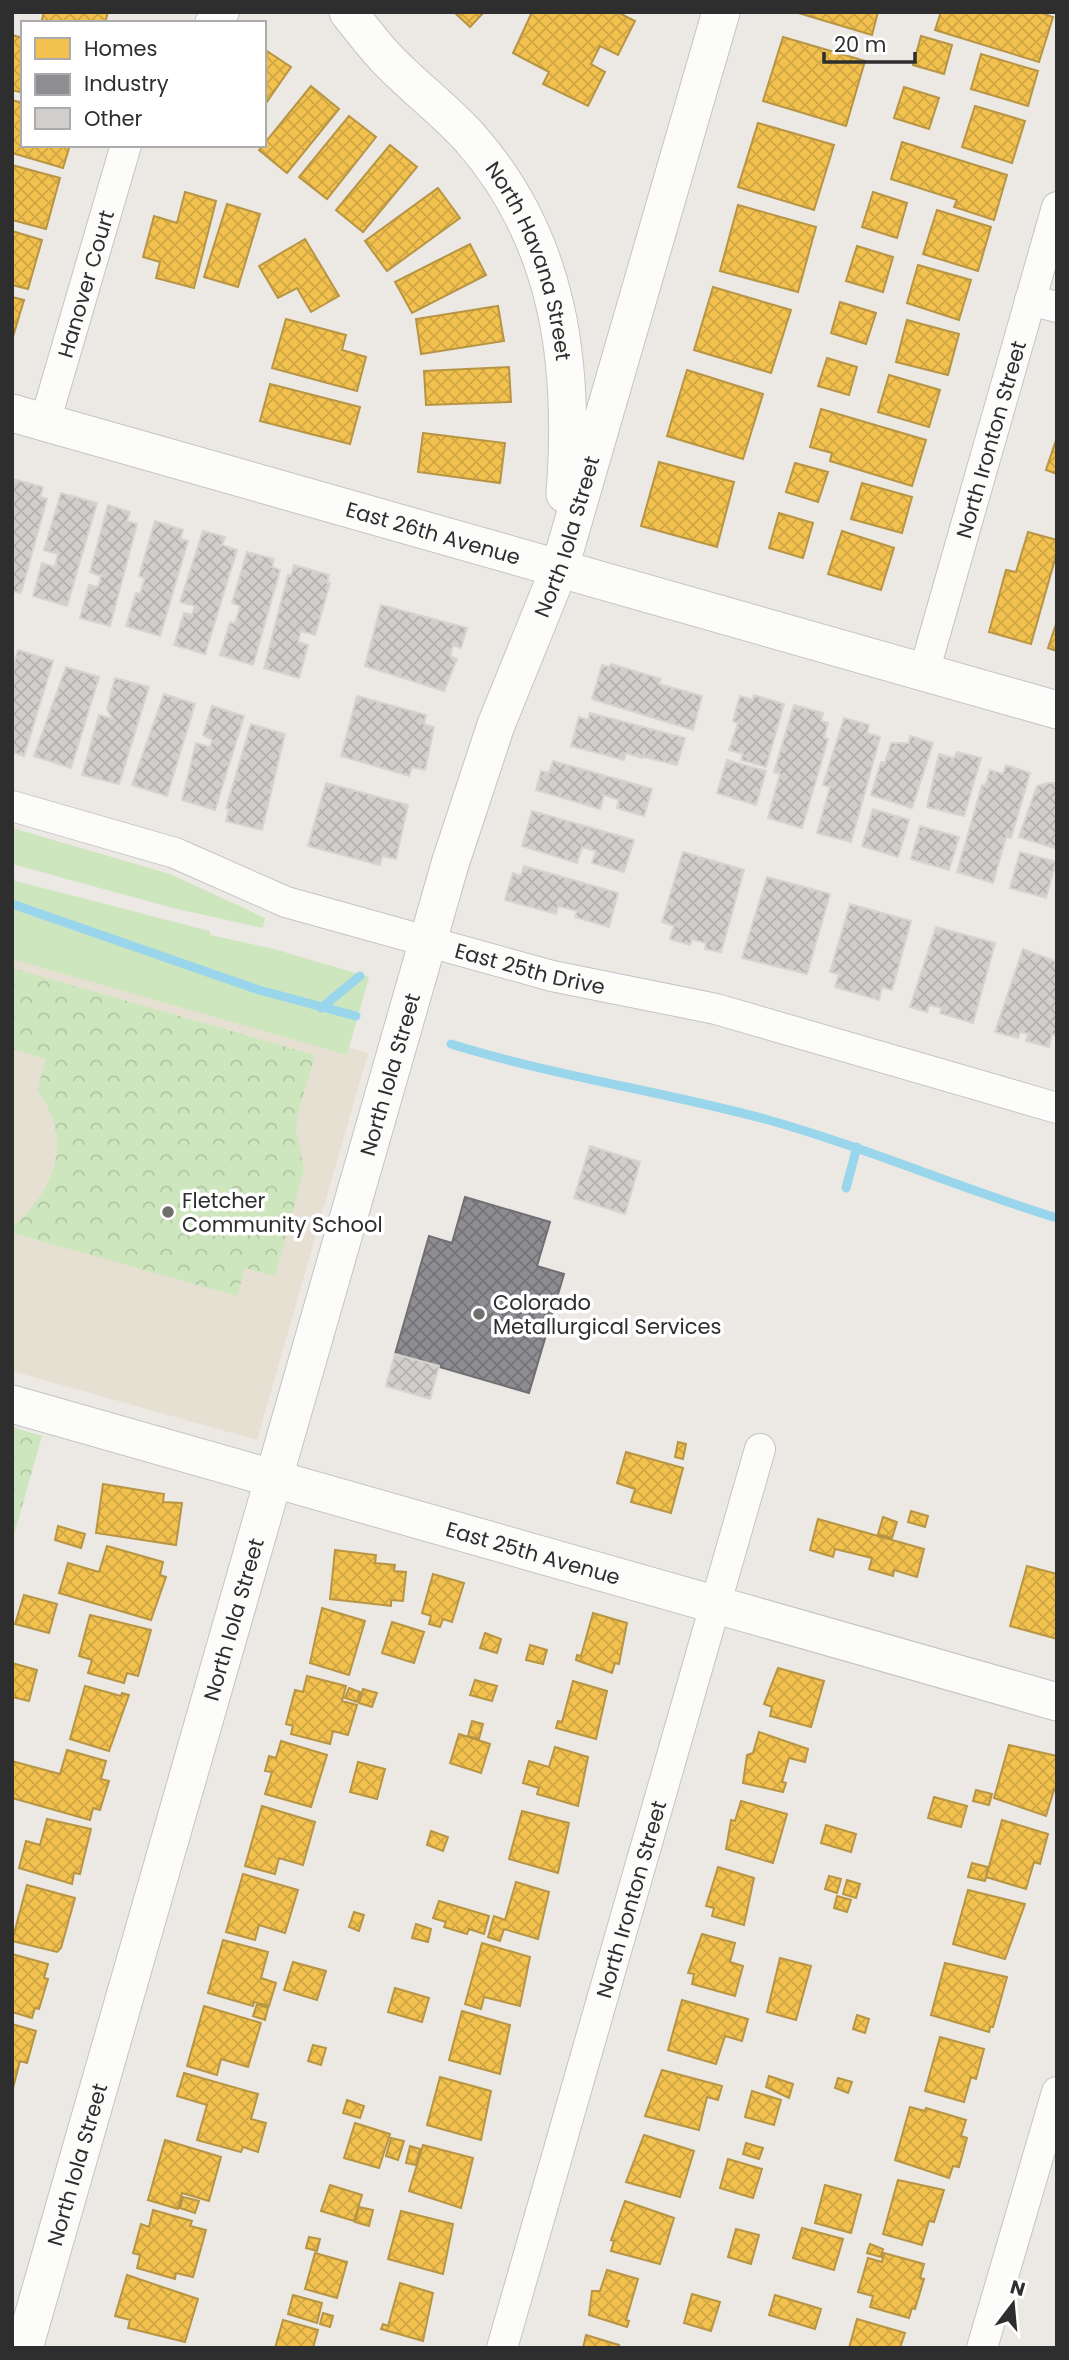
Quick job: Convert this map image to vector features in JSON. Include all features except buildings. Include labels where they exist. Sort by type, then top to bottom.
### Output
[{"type":"street","name":"North Havana Street","points":[[348,12],[386,58],[471,139],[505,185],[535,241],[555,295],[566,356],[569,436],[560,567]]},
{"type":"street","name":"North Iola Street","points":[[24,2348],[276,1479],[427,942],[464,818],[496,725],[560,567],[721,12]]},
{"type":"street","name":"Hanover Court","points":[[29,418],[124,147]]},
{"type":"street","name":"North Ironton Street","points":[[924,672],[1044,304],[1057,207]]},
{"type":"street","name":"East 26th Avenue","points":[[29,418],[1057,710]]},
{"type":"street","name":"East 25th Drive","points":[[12,806],[162,849],[275,898],[427,942],[573,981],[716,1009],[1057,1108]]},
{"type":"street","name":"East 25th Avenue","points":[[12,1404],[1057,1702]]},
{"type":"street","name":"North Ironton Street","points":[[502,2348],[760,1449]]},
{"type":"street","points":[[982,2348],[1057,2092]]},
{"type":"shaded area","name":"Fletcher Community School","points":[[12,949],[368,1053],[257,1440],[12,1371]]},
{"type":"green space","points":[[12,828],[170,874],[265,918],[263,928],[173,908],[12,864]]},
{"type":"green space","points":[[12,880],[210,931],[210,935],[274,949],[369,977],[347,1055],[12,959]]},
{"type":"green space","points":[[12,968],[315,1055],[298,1113],[296,1130],[304,1169],[275,1276],[245,1268],[237,1296],[12,1233],[12,1226],[40,1197],[49,1180],[57,1145],[55,1127],[37,1091],[46,1059],[12,1049]]},
{"type":"green space","points":[[12,1427],[42,1436],[12,1542]]},
{"type":"waterway","points":[[12,904],[259,990],[356,1016]]},
{"type":"waterway","points":[[321,1008],[360,976]]},
{"type":"waterway","points":[[451,1044],[529,1065],[765,1119],[1057,1218]]},
{"type":"waterway","points":[[846,1188],[857,1147]]},
{"type":"place","name":"Fletcher Community School","points":[[168,1212]]},
{"type":"place","name":"Colorado Metallurgical Services","points":[[479,1314]]}]
